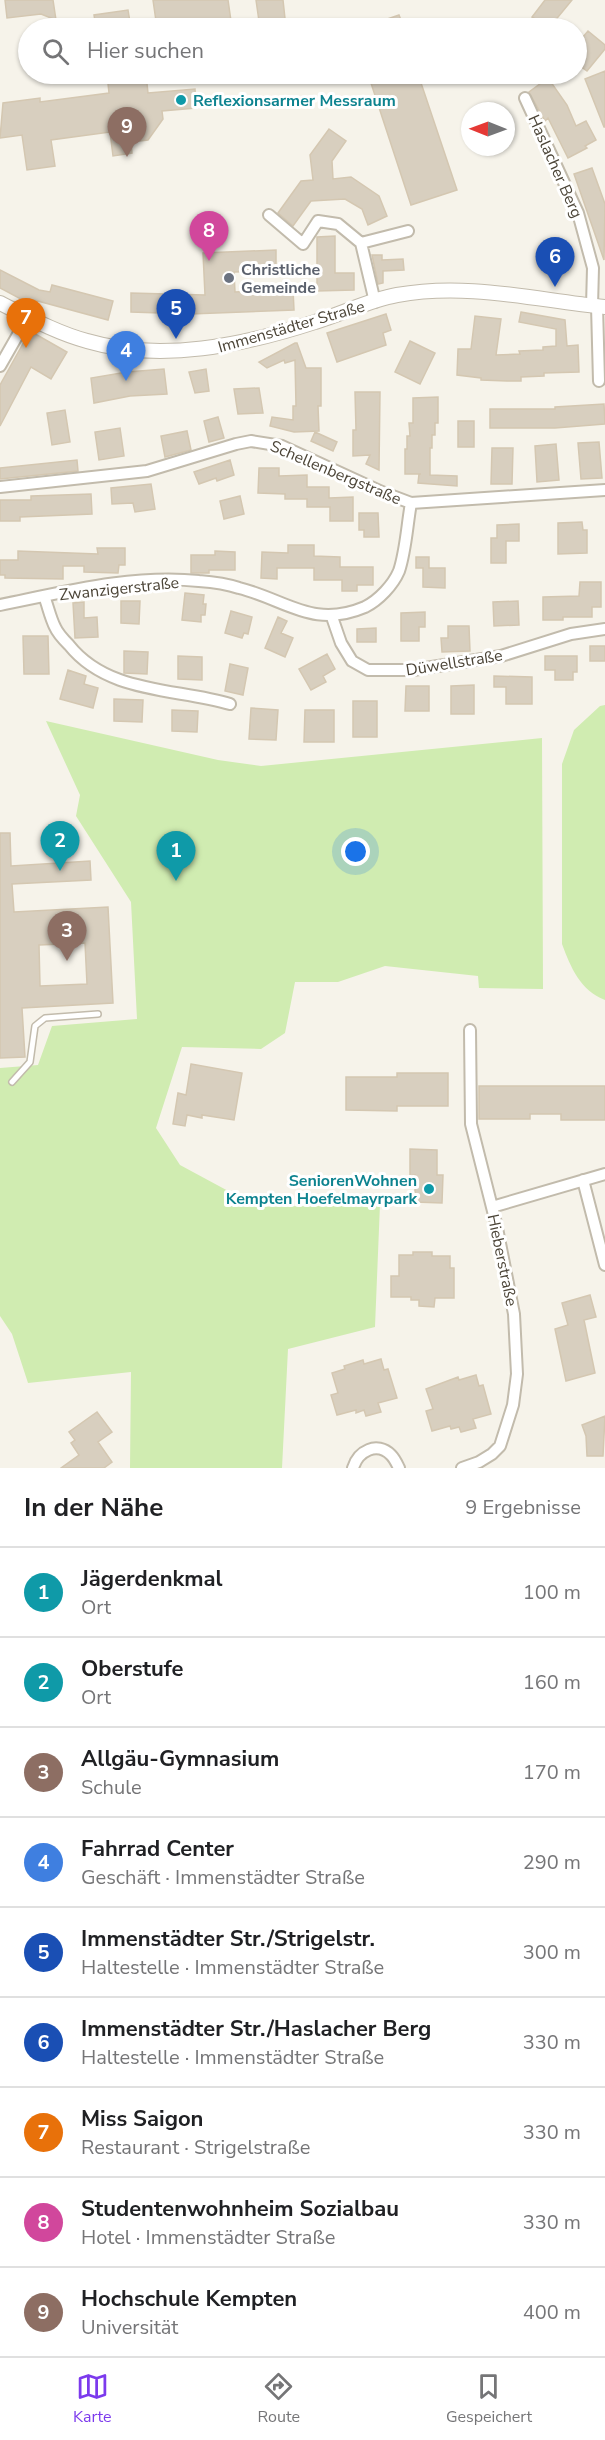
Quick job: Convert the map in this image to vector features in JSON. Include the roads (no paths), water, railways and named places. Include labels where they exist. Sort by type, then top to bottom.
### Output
[{"type":"street","name":"Haslacher Berg","points":[[525,98],[578,213],[593,268],[598,306],[599,381]]},
{"type":"street","points":[[269,215],[303,244],[318,221],[338,224],[361,243],[408,231]]},
{"type":"street","name":"Immenstädter Straße","points":[[361,243],[375,302]]},
{"type":"street","name":"Immenstädter Straße","points":[[0,303],[65,334],[90,342],[142,350],[193,350],[231,345],[395,296],[458,289],[598,306]]},
{"type":"street","points":[[0,366],[28,317]]},
{"type":"street","name":"Schellenbergstraße","points":[[0,487],[147,471],[251,441],[282,446],[411,503],[605,490]]},
{"type":"street","name":"Zwanzigerstraße","points":[[0,605],[122,584],[159,580],[198,581],[240,588],[295,609],[332,616],[344,615],[374,603],[385,592],[399,571],[411,503]]},
{"type":"street","points":[[44,596],[56,629],[78,657],[107,675],[146,689],[202,696],[230,704]]},
{"type":"street","name":"Düwellstraße","points":[[332,616],[341,643],[352,662],[368,670],[413,670],[501,656],[571,634],[605,630]]},
{"type":"street","name":"Hieberstraße","points":[[462,1468],[479,1462],[500,1446],[513,1405],[518,1374],[514,1314],[492,1207],[471,1124],[470,1030]]},
{"type":"street","points":[[492,1207],[605,1174]]},
{"type":"street","points":[[583,1180],[605,1265]]},
{"type":"street","points":[[354,1468],[359,1456],[368,1449],[380,1449],[390,1454],[399,1468]]},
{"type":"lane","points":[[12,1082],[30,1062],[35,1026],[45,1018],[98,1014]]},
{"type":"place","name":"Reflexionsarmer Messraum","points":[[181,100]]},
{"type":"place","name":"Hochschule Kempten","points":[[127,157]]},
{"type":"place","name":"Studentenwohnheim Sozialbau","points":[[209,261]]},
{"type":"place","name":"Christliche Gemeinde","points":[[229,278]]},
{"type":"place","name":"Immenstädter Str./Haslacher Berg","points":[[555,287]]},
{"type":"place","name":"Immenstädter Str./Strigelstr.","points":[[176,339]]},
{"type":"place","name":"Miss Saigon","points":[[26,348]]},
{"type":"place","name":"Fahrrad Center","points":[[126,381]]},
{"type":"place","name":"Oberstufe","points":[[60,871]]},
{"type":"place","name":"Jägerdenkmal","points":[[176,881]]},
{"type":"place","name":"Allgäu-Gymnasium","points":[[67,961]]},
{"type":"place","name":"SeniorenWohnen Kempten Hoefelmayrpark","points":[[429,1189]]}]
